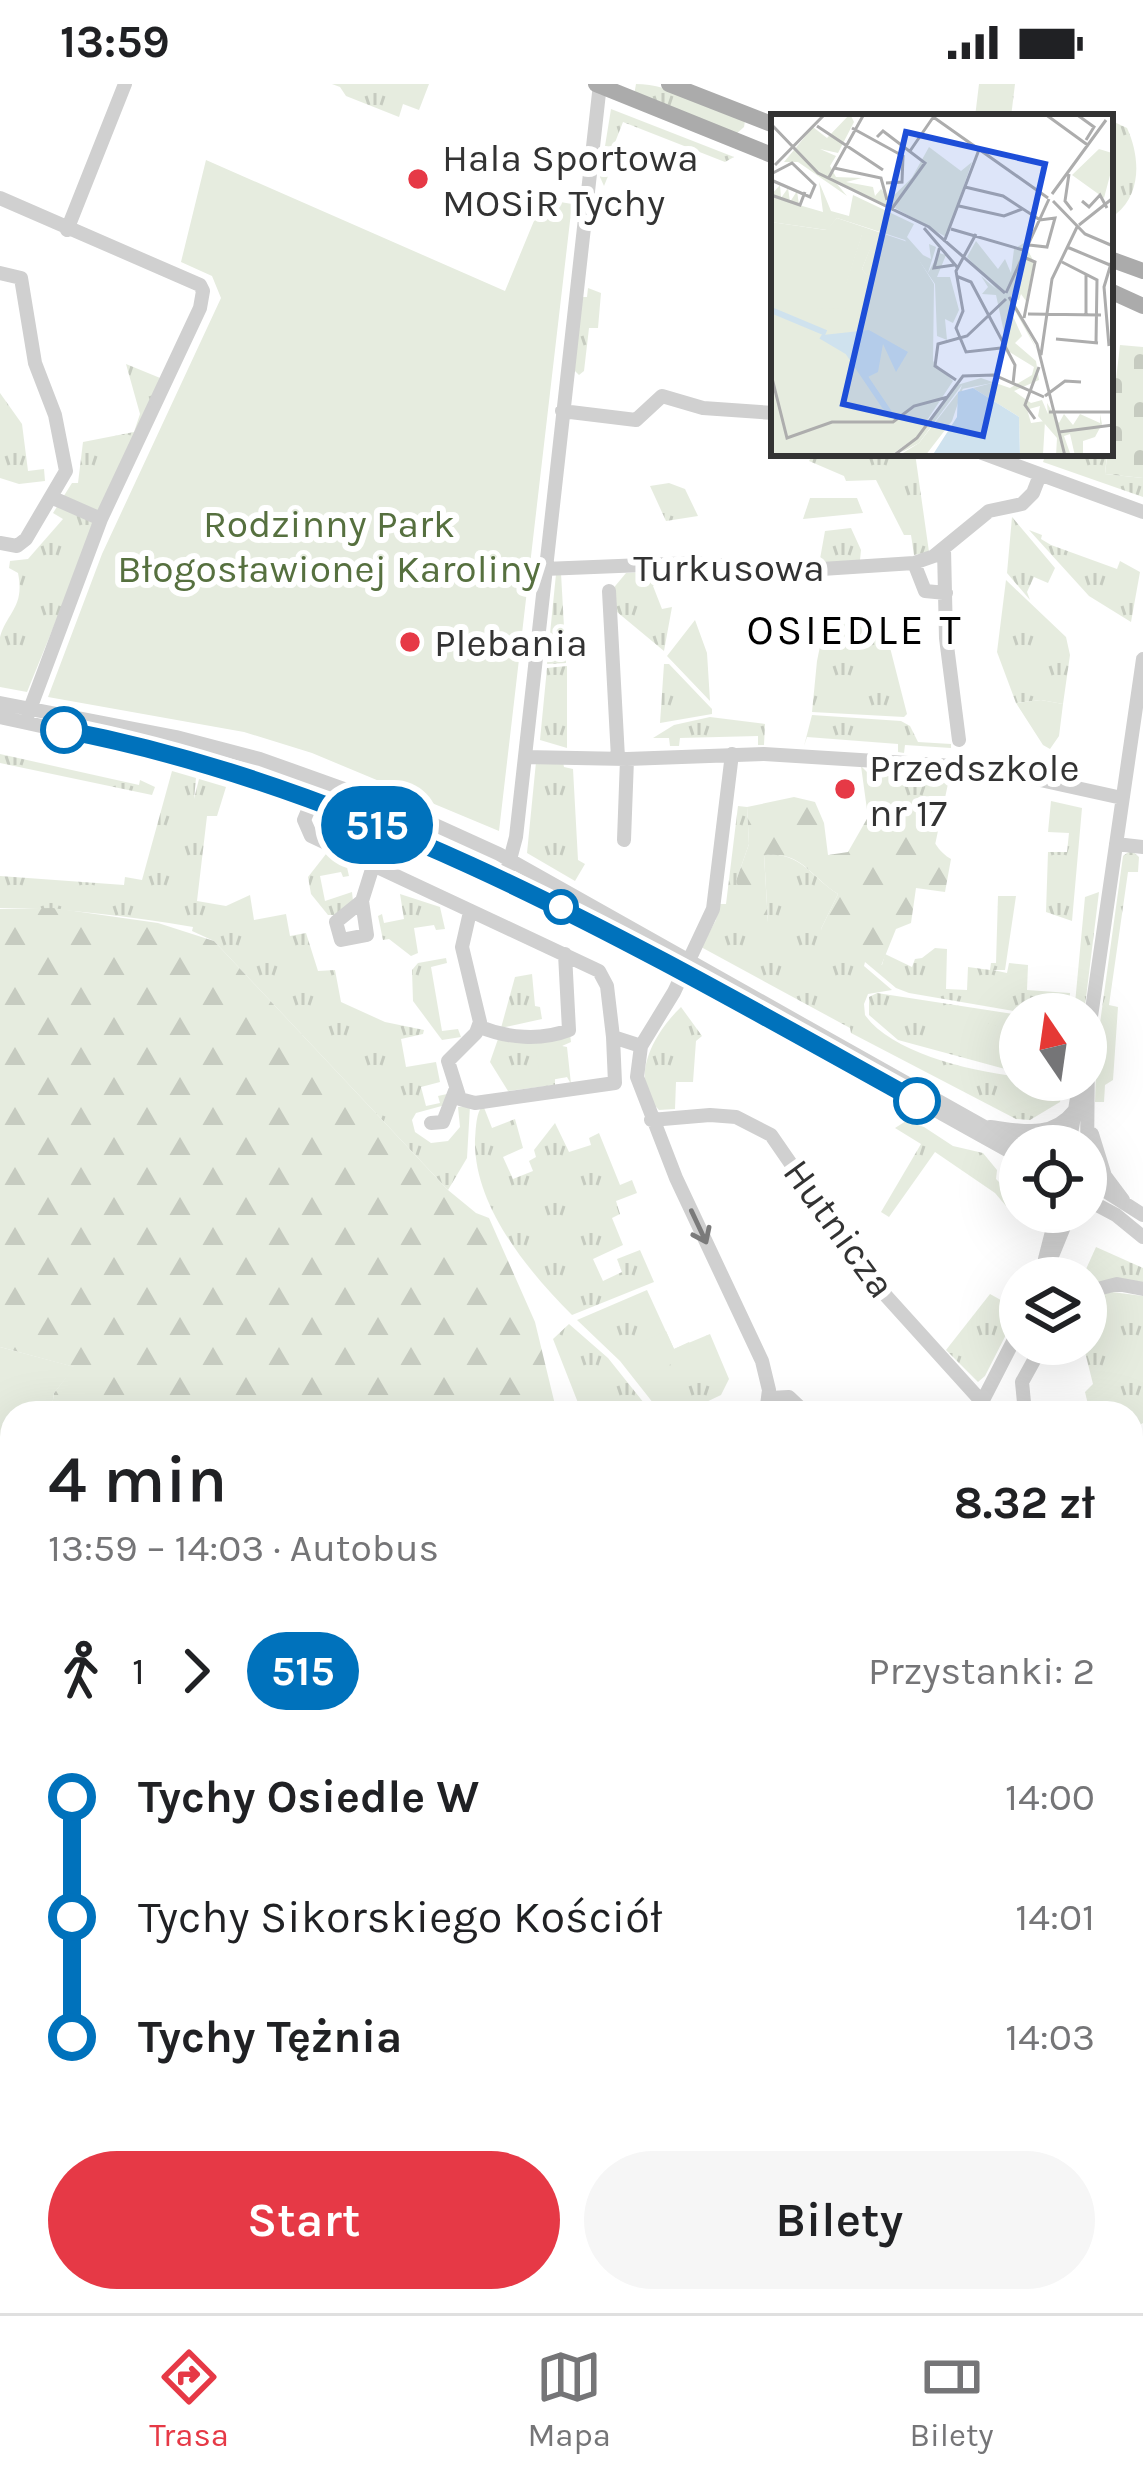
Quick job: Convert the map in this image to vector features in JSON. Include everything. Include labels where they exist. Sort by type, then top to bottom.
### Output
[{"type":"main road","points":[[669,84],[771,124]]},
{"type":"main road","points":[[604,86],[771,155]]},
{"type":"main road","points":[[1113,260],[1143,272]]},
{"type":"main road","points":[[1113,292],[1143,306]]},
{"type":"street","points":[[67,230],[125,84]]},
{"type":"street","points":[[494,874],[507,870],[511,861],[604,86]]},
{"type":"street","points":[[0,198],[200,285],[203,291],[164,391],[101,519],[27,716]]},
{"type":"street","points":[[0,273],[21,278],[35,362],[56,415],[66,471],[23,543],[0,543]]},
{"type":"street","points":[[562,411],[637,420],[658,398],[668,396],[703,408],[771,413]]},
{"type":"street","points":[[990,456],[1143,512]]},
{"type":"street","name":"Turkusowa","points":[[544,569],[667,563],[765,571],[914,562],[944,549],[989,511],[1029,499],[1040,475]]},
{"type":"street","points":[[53,498],[101,519]]},
{"type":"street","points":[[944,549],[946,638],[959,740]]},
{"type":"street","points":[[914,562],[925,591],[946,593]]},
{"type":"street","points":[[609,590],[624,840]]},
{"type":"street","points":[[1095,993],[1143,659]]},
{"type":"street","points":[[0,704],[312,801],[494,874],[685,966],[999,1135]]},
{"type":"street","points":[[0,716],[27,716],[239,754],[400,808],[511,861],[999,1146]]},
{"type":"street","points":[[525,757],[732,754],[940,765],[1004,772],[1122,798]]},
{"type":"street","points":[[732,754],[713,909],[641,1046],[637,1078],[651,1120],[763,1361],[767,1401]]},
{"type":"street","points":[[312,801],[304,820],[311,836],[599,971],[607,986],[616,1083],[475,1103],[460,1099],[449,1060],[480,1027]]},
{"type":"street","points":[[391,831],[404,818],[400,808]]},
{"type":"street","points":[[433,848],[433,831],[441,827]]},
{"type":"street","points":[[1116,844],[1143,847]]},
{"type":"street","points":[[362,901],[373,866]]},
{"type":"street","points":[[470,912],[461,945],[480,1027]]},
{"type":"street","points":[[480,1027],[502,1036],[548,1036],[568,1030],[565,954]]},
{"type":"street","points":[[613,1037],[641,1046]]},
{"type":"street","points":[[431,1123],[443,1122],[455,1091]]},
{"type":"street","points":[[1081,1101],[1082,1125]]},
{"type":"street","points":[[1076,1125],[1082,1101]]},
{"type":"street","points":[[984,1126],[1044,1132],[1081,1111]]},
{"type":"street","points":[[1081,1111],[1099,1162],[1123,1201]]},
{"type":"street","name":"Hutnicza","points":[[651,1120],[736,1117],[772,1135],[869,1277],[983,1401]]},
{"type":"street","points":[[1107,1191],[1143,1214]]},
{"type":"street","points":[[1107,1210],[1139,1234]]},
{"type":"street","points":[[1107,1215],[1139,1234]]},
{"type":"street","points":[[1051,1233],[1054,1244]]},
{"type":"street","points":[[1054,1244],[1055,1233]]},
{"type":"street","points":[[1049,1257],[1060,1233]]},
{"type":"street","points":[[1054,1244],[1065,1233]]},
{"type":"street","points":[[1107,1287],[1143,1289]]},
{"type":"street","points":[[990,1401],[1005,1365]]},
{"type":"street","points":[[1024,1401],[1022,1382],[1031,1365]]},
{"type":"green space","points":[[332,84],[429,84],[419,110],[403,104],[399,117],[346,96]]},
{"type":"green space","points":[[636,84],[691,98],[745,121],[744,127],[735,135],[634,95]]},
{"type":"green space","points":[[979,84],[1015,84],[1011,114],[975,114]]},
{"type":"green space","points":[[611,109],[734,157],[725,162],[623,122],[605,168],[610,171],[604,186],[600,177]]},
{"type":"green space","points":[[1113,121],[1127,128],[1136,162],[1131,196],[1116,214]]},
{"type":"green space","name":"Rodzinny Park Błogosławionej Karoliny","points":[[206,160],[505,291],[543,199],[572,204],[499,831],[312,753],[244,732],[48,697],[102,554],[221,298],[212,276],[181,262]]},
{"type":"green space","points":[[588,288],[601,293],[598,328],[589,328],[584,371],[579,375],[572,368],[581,297],[587,297]]},
{"type":"green space","points":[[1120,345],[1143,347],[1143,478],[1105,474],[1107,456],[1113,456]]},
{"type":"green space","points":[[126,364],[165,380],[102,508],[27,692],[0,687],[0,637],[20,584],[18,573],[9,568],[10,561],[28,559],[63,519],[53,513],[72,483],[78,483],[83,442],[134,432],[140,414]]},
{"type":"green space","points":[[0,393],[22,424],[28,471],[44,469],[45,481],[19,484],[0,478]]},
{"type":"green space","points":[[812,456],[915,456],[929,552],[914,555],[911,535],[904,535],[876,480],[846,481],[809,461]]},
{"type":"green space","points":[[1045,456],[1107,456],[1105,474],[1143,478],[1143,497],[1043,462]]},
{"type":"green space","points":[[669,483],[685,489],[698,516],[666,521],[650,486]]},
{"type":"green space","points":[[810,498],[857,498],[863,513],[803,519]]},
{"type":"green space","points":[[1012,517],[1055,568],[1048,583],[1034,577],[1027,592],[1030,600],[1007,573]]},
{"type":"green space","points":[[851,528],[861,550],[860,560],[824,565],[820,559],[825,531]]},
{"type":"green space","points":[[1029,530],[1051,545],[1117,569],[1120,561],[1140,572],[1131,622],[1089,596]]},
{"type":"green space","points":[[655,571],[660,582],[653,586],[662,609],[672,607],[664,651],[611,607],[611,591],[626,573]]},
{"type":"green space","points":[[561,573],[566,663],[547,664],[556,574]]},
{"type":"green space","points":[[1006,580],[1066,637],[1070,655],[1063,704],[1016,703],[997,652]]},
{"type":"green space","points":[[827,612],[885,628],[904,717],[812,712]]},
{"type":"green space","points":[[695,620],[707,653],[710,701],[667,656]]},
{"type":"green space","points":[[664,664],[669,664],[712,714],[660,723]]},
{"type":"green space","points":[[567,666],[567,748],[540,740],[547,668]]},
{"type":"green space","points":[[1016,703],[1063,704],[1059,736],[1050,749]]},
{"type":"green space","points":[[812,715],[901,721],[910,726],[918,742],[951,744],[951,748],[905,745],[904,753],[898,752],[898,744],[807,737],[804,746]]},
{"type":"green space","points":[[710,717],[765,724],[764,745],[758,745],[758,736],[680,738],[679,746],[670,746],[669,738],[653,738],[674,725]]},
{"type":"green space","points":[[0,754],[139,785],[140,780],[155,787],[152,795],[0,763]]},
{"type":"green space","points":[[536,762],[563,762],[573,769],[578,860],[585,864],[575,881],[527,853]]},
{"type":"green space","points":[[861,766],[870,775],[949,779],[935,845],[895,821],[868,817]]},
{"type":"green space","points":[[172,771],[196,778],[194,799],[199,779],[226,787],[217,816],[207,816],[197,901],[226,906],[250,895],[254,920],[286,914],[290,936],[306,933],[318,971],[335,970],[341,1002],[385,1022],[424,1030],[401,1039],[406,1067],[436,1062],[440,1082],[421,1087],[426,1106],[440,1103],[438,1096],[447,1094],[449,1104],[416,1113],[412,1120],[415,1132],[431,1143],[448,1141],[460,1127],[458,1107],[470,1106],[467,1158],[448,1190],[214,941],[192,931],[193,927],[97,913],[0,908],[0,876],[124,885],[125,877],[142,880]]},
{"type":"green space","points":[[794,797],[815,802],[824,823],[828,855],[848,852],[868,817],[916,828],[951,859],[945,892],[916,888],[911,923],[896,929],[881,966],[838,955],[821,929],[838,894],[788,857],[764,855],[768,923],[749,916],[736,881],[749,844],[747,807]]},
{"type":"green space","points":[[1051,801],[1082,808],[1072,921],[1046,912],[1048,852],[1067,852],[1069,833],[1048,832]]},
{"type":"green space","points":[[738,806],[747,807],[749,844],[736,881],[768,922],[764,854],[798,862],[838,894],[821,929],[882,965],[885,954],[912,967],[915,959],[935,948],[947,949],[946,989],[967,990],[968,967],[990,970],[991,963],[996,963],[998,896],[1016,896],[1005,970],[993,970],[1007,973],[1009,963],[1028,965],[1027,990],[1070,993],[999,993],[999,1008],[909,993],[865,962],[892,990],[868,994],[865,1015],[903,1045],[957,1065],[999,1074],[999,1101],[1060,1102],[1030,1120],[1016,1119],[701,947],[716,920],[718,904],[726,904]]},
{"type":"green space","points":[[1131,850],[1139,857],[1138,872],[1128,872],[1109,1005],[1118,1007],[1113,1080],[1107,1084],[1104,993],[1123,856]]},
{"type":"green space","points":[[326,854],[346,863],[349,876],[341,872],[320,876],[325,901],[352,892],[353,901],[338,915],[328,915],[311,894],[308,877]]},
{"type":"green space","points":[[1099,892],[1087,993],[1076,993],[1085,897]]},
{"type":"green space","points":[[400,894],[440,907],[445,929],[436,930],[434,925],[414,928],[418,953],[411,956],[389,939],[383,940],[378,916],[382,914],[384,923],[404,919]]},
{"type":"green space","points":[[53,908],[158,923],[214,941],[448,1190],[489,1218],[535,1322],[554,1401],[53,1401],[74,1367],[0,1347],[0,909]]},
{"type":"green space","points":[[446,958],[447,963],[431,967],[442,1031],[458,1029],[461,1037],[442,1040],[413,1001],[412,970],[418,963]]},
{"type":"green space","points":[[532,974],[535,1006],[540,1007],[542,1019],[501,1028],[515,977]]},
{"type":"green space","points":[[877,993],[999,1012],[999,1067],[898,1040],[869,1015],[869,997]]},
{"type":"green space","points":[[681,1007],[702,1036],[696,1041],[693,1082],[676,1082],[675,1109],[659,1110],[645,1084],[645,1070],[654,1042]]},
{"type":"green space","points":[[975,1019],[999,1026],[999,1063],[965,1052]]},
{"type":"green space","points":[[570,1034],[571,1042],[562,1046],[567,1047],[571,1084],[567,1077],[555,1078],[555,1085],[508,1091],[490,1062],[498,1039]]},
{"type":"green space","points":[[561,1038],[567,1077],[540,1082],[535,1040]]},
{"type":"green space","points":[[483,1105],[492,1128],[515,1119],[523,1148],[503,1157],[513,1179],[533,1171],[529,1161],[536,1157],[534,1150],[555,1123],[569,1152],[591,1145],[589,1138],[599,1133],[620,1185],[632,1180],[637,1193],[616,1201],[620,1214],[612,1218],[623,1245],[593,1259],[603,1281],[622,1272],[617,1259],[640,1250],[654,1282],[572,1315],[521,1257],[493,1212],[477,1164],[476,1125]]},
{"type":"green space","points":[[906,1121],[953,1146],[983,1153],[997,1170],[999,1198],[935,1152],[889,1217],[881,1212],[921,1144],[895,1128]]},
{"type":"green space","points":[[1096,1247],[1143,1268],[1143,1283],[1107,1287],[1107,1257],[1091,1257]]},
{"type":"green space","points":[[647,1290],[674,1349],[710,1334],[729,1379],[721,1395],[708,1401],[652,1401],[620,1361],[577,1320]]},
{"type":"green space","points":[[1107,1293],[1143,1296],[1143,1401],[1087,1401],[1085,1392],[1093,1384],[1088,1365],[1107,1365]]},
{"type":"green space","points":[[990,1294],[999,1299],[999,1348],[985,1376],[978,1382],[946,1350]]},
{"type":"green space","points":[[569,1324],[608,1358],[642,1401],[577,1401],[553,1339]]},
{"type":"green space","points":[[666,1331],[674,1349],[689,1342],[695,1354],[653,1372],[640,1343]]},
{"type":"green space","points":[[0,1347],[75,1367],[53,1401],[0,1401]]},
{"type":"bus line","name":"515","points":[[64,730],[296,795],[494,874],[683,971],[917,1101]]},
{"type":"place","name":"Hala Sportowa MOSiR Tychy","points":[[418,179]]},
{"type":"place","name":"Plebania","points":[[410,642]]},
{"type":"place","name":"Przedszkole nr 17","points":[[845,789]]},
{"type":"district","name":"OSIEDLE T","points":[[855,629]]}]
